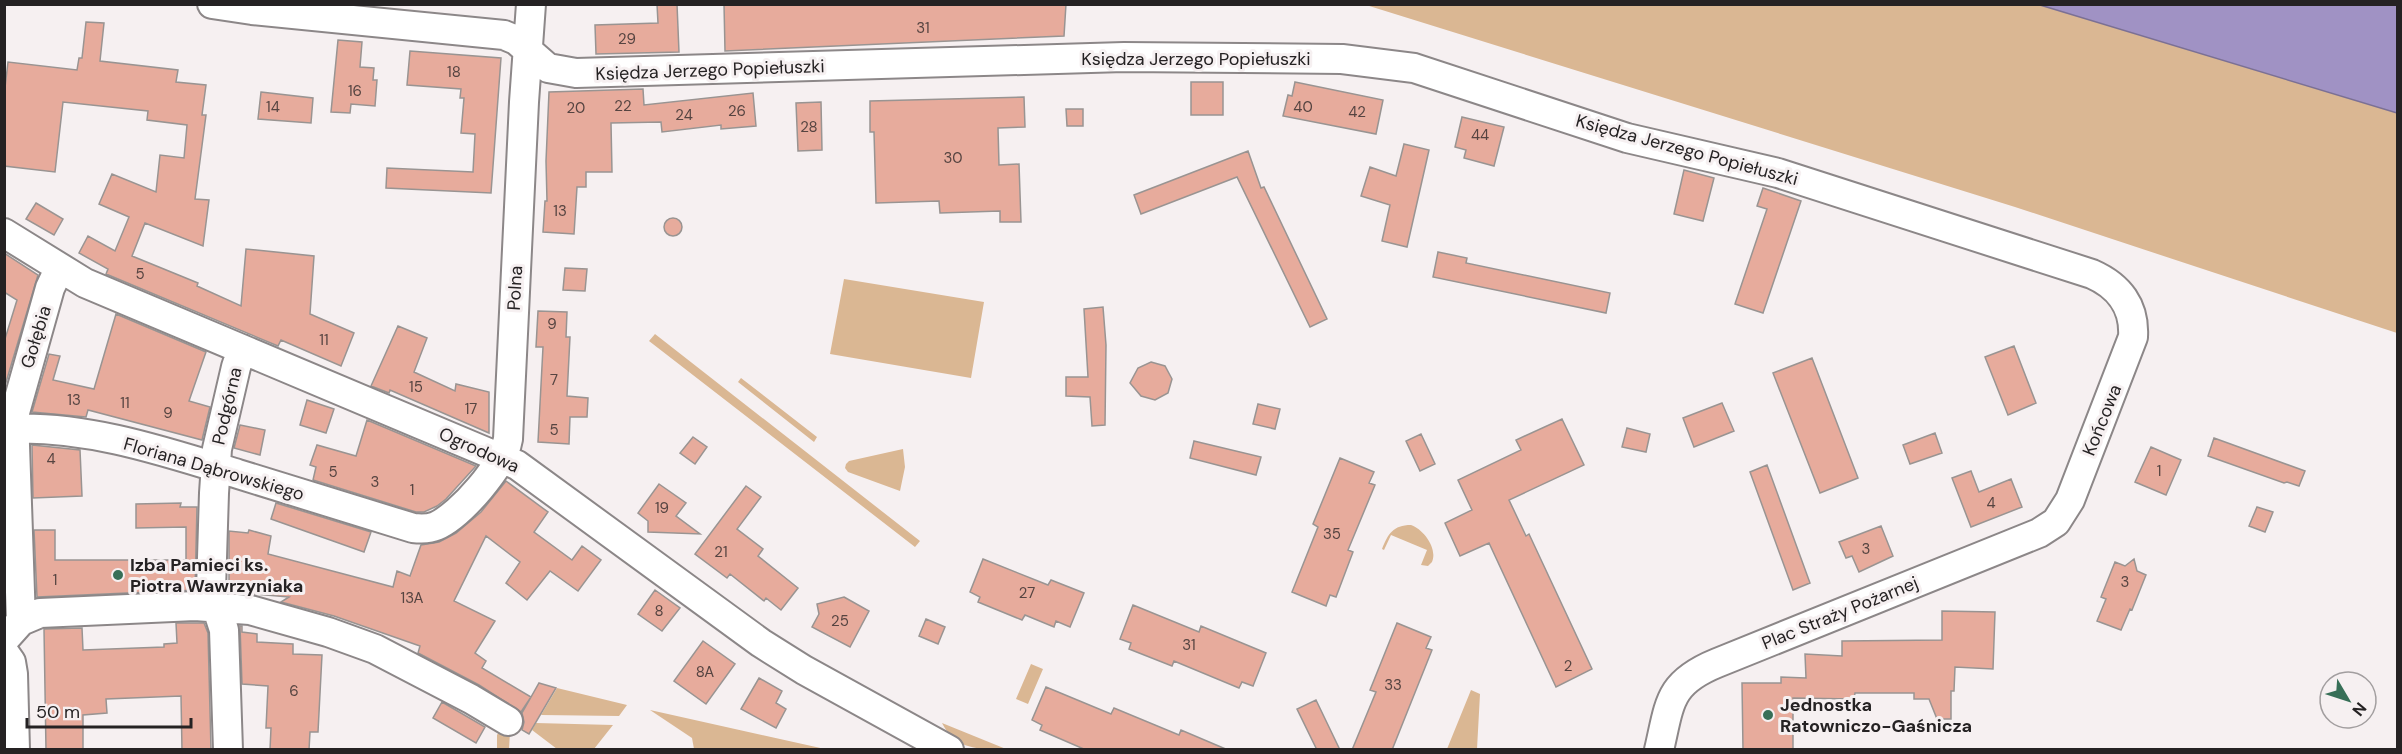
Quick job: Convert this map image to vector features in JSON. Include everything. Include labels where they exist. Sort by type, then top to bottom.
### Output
[{"type":"street","name":"Księdza Jerzego Popiełuszki","points":[[212,4],[504,35],[516,40],[548,68],[576,73],[1125,57],[1342,59],[1414,68],[1627,138],[1778,173],[2092,274],[2114,286],[2123,296],[2133,315],[2134,326]]},
{"type":"street","name":"Polna","points":[[420,529],[436,526],[473,494],[502,458],[508,439],[531,4]]},
{"type":"street","name":"Ogrodowa","points":[[4,233],[85,284],[502,458],[523,469],[761,643],[804,670],[949,750]]},
{"type":"street","name":"Gołębia","points":[[13,630],[9,428],[50,288],[59,269]]},
{"type":"street","name":"Końcowa","points":[[2062,513],[2076,486],[2130,348],[2134,326]]},
{"type":"street","name":"Podgórna","points":[[228,750],[224,630],[211,590],[215,466],[233,377],[242,349]]},
{"type":"street","name":"Floriana Dąbrowskiego","points":[[9,428],[56,430],[103,438],[215,466],[420,529]]},
{"type":"street","name":"Plac Straży Pożarnej","points":[[1659,750],[1673,696],[1678,687],[1693,674],[2039,534],[2062,513]]},
{"type":"street","points":[[13,630],[40,613],[217,607],[266,614],[362,643],[508,720]]},
{"type":"street","points":[[4,652],[11,662],[13,674],[15,750]]},
{"type":"shaded area","points":[[1366,5],[2040,5],[2397,113],[2397,333],[2015,207]]},
{"type":"shaded area","points":[[2040,5],[2397,5],[2397,113]]},
{"type":"shaded area","points":[[844,279],[984,302],[971,378],[830,354]]},
{"type":"shaded area","points":[[655,334],[920,541],[915,547],[649,341]]},
{"type":"shaded area","points":[[741,378],[817,437],[814,442],[738,382]]},
{"type":"shaded area","points":[[903,449],[905,467],[900,491],[848,472],[845,468],[849,461]]},
{"type":"shaded area","points":[[1405,525],[1411,525],[1424,535],[1431,545],[1433,557],[1428,566],[1421,565],[1427,550],[1391,535],[1384,550],[1382,549],[1392,531]]},
{"type":"shaded area","points":[[1031,664],[1043,669],[1028,704],[1016,699]]},
{"type":"shaded area","points":[[557,688],[627,705],[619,716],[541,715]]},
{"type":"shaded area","points":[[1471,690],[1480,694],[1477,749],[1447,749]]},
{"type":"shaded area","points":[[650,710],[825,749],[694,749],[692,738]]},
{"type":"shaded area","points":[[536,723],[613,725],[594,749],[557,749],[532,730]]},
{"type":"shaded area","points":[[942,723],[1006,749],[978,748],[962,744],[954,739]]},
{"type":"shaded area","points":[[502,727],[510,732],[509,749],[497,750],[497,735]]},
{"type":"building","points":[[657,4],[677,4],[679,52],[596,54],[595,25],[658,23]]},
{"type":"building","points":[[724,4],[1066,4],[1064,36],[725,51]]},
{"type":"building","points":[[86,22],[104,23],[100,61],[178,70],[176,82],[206,85],[202,115],[206,115],[195,199],[209,200],[203,246],[145,223],[132,256],[198,283],[197,286],[241,306],[246,249],[314,256],[310,314],[354,333],[341,366],[281,340],[278,346],[106,274],[108,269],[79,253],[88,236],[115,251],[129,217],[99,204],[112,174],[156,192],[160,155],[184,158],[187,125],[147,120],[148,111],[63,102],[55,172],[4,166],[4,96],[8,62],[77,70],[79,58],[82,58]]},
{"type":"building","points":[[338,40],[362,42],[360,67],[374,68],[373,80],[377,80],[375,106],[351,104],[350,113],[331,112]]},
{"type":"building","points":[[410,51],[501,58],[491,193],[386,188],[387,168],[473,172],[475,134],[461,133],[464,98],[460,98],[461,89],[407,85]]},
{"type":"building","points":[[1191,82],[1223,82],[1223,115],[1191,115]]},
{"type":"building","points":[[1295,82],[1383,100],[1376,134],[1283,116],[1288,95],[1292,96]]},
{"type":"building","points":[[643,89],[644,105],[753,93],[756,126],[721,129],[721,125],[662,132],[661,122],[611,123],[612,172],[586,172],[586,187],[577,187],[574,234],[543,232],[545,201],[547,201],[549,92]]},
{"type":"building","points":[[261,92],[313,98],[311,123],[258,119]]},
{"type":"building","points":[[1024,97],[1025,127],[998,128],[999,165],[1019,164],[1021,222],[1000,222],[1000,211],[940,213],[939,201],[876,203],[874,132],[870,132],[870,101]]},
{"type":"building","points":[[821,102],[822,150],[798,151],[796,103]]},
{"type":"building","points":[[1066,109],[1083,109],[1083,126],[1067,126]]},
{"type":"building","points":[[1462,117],[1504,127],[1494,166],[1464,158],[1466,150],[1455,147]]},
{"type":"building","points":[[1404,144],[1429,150],[1407,247],[1382,241],[1390,205],[1361,196],[1370,167],[1396,176]]},
{"type":"building","points":[[1248,151],[1261,188],[1264,187],[1327,319],[1310,327],[1237,177],[1141,214],[1134,195]]},
{"type":"building","points":[[1684,170],[1714,178],[1703,221],[1674,214]]},
{"type":"building","points":[[1763,188],[1801,201],[1763,313],[1735,304],[1767,209],[1757,206]]},
{"type":"building","points":[[36,203],[63,219],[54,235],[26,219]]},
{"type":"building","points":[[669,218],[677,218],[682,223],[680,234],[669,236],[664,231],[664,223]]},
{"type":"building","points":[[1438,252],[1467,258],[1466,263],[1610,293],[1606,313],[1433,277]]},
{"type":"building","points":[[4,253],[38,275],[4,389],[4,342],[17,300],[4,292]]},
{"type":"building","points":[[565,268],[587,269],[585,291],[563,290]]},
{"type":"building","points":[[1103,307],[1106,345],[1105,425],[1092,426],[1090,397],[1066,396],[1066,377],[1088,377],[1084,309]]},
{"type":"building","points":[[538,311],[567,312],[566,337],[570,337],[567,396],[588,398],[587,417],[570,417],[569,444],[538,442],[543,347],[536,347]]},
{"type":"building","points":[[116,314],[206,352],[189,401],[210,407],[202,440],[88,410],[86,417],[32,412],[49,354],[60,356],[53,380],[94,389]]},
{"type":"building","points":[[398,326],[427,338],[414,372],[455,391],[456,384],[489,392],[489,433],[390,390],[389,393],[371,386]]},
{"type":"building","points":[[2014,346],[2036,403],[2008,415],[1985,357]]},
{"type":"building","points":[[1812,358],[1858,478],[1820,493],[1773,373]]},
{"type":"building","points":[[1151,362],[1165,366],[1172,379],[1168,393],[1155,400],[1141,396],[1130,383],[1138,368]]},
{"type":"building","points":[[307,400],[334,409],[326,433],[300,425]]},
{"type":"building","points":[[1722,403],[1734,431],[1694,447],[1683,418]]},
{"type":"building","points":[[1258,404],[1280,409],[1275,429],[1253,424]]},
{"type":"building","points":[[1562,419],[1584,465],[1509,500],[1526,536],[1529,534],[1592,669],[1556,687],[1489,543],[1460,556],[1445,523],[1472,510],[1458,480],[1521,450],[1516,440]]},
{"type":"building","points":[[367,420],[476,466],[446,499],[424,512],[416,512],[313,480],[316,467],[310,465],[317,445],[356,456]]},
{"type":"building","points":[[240,425],[265,430],[260,455],[234,448]]},
{"type":"building","points":[[1627,428],[1650,434],[1646,452],[1622,447]]},
{"type":"building","points":[[1935,433],[1942,453],[1910,464],[1903,445]]},
{"type":"building","points":[[1421,434],[1435,464],[1420,471],[1406,441]]},
{"type":"building","points":[[693,437],[707,447],[695,464],[680,453]]},
{"type":"building","points":[[2214,438],[2305,471],[2299,486],[2284,483],[2208,456]]},
{"type":"building","points":[[1194,441],[1261,457],[1256,475],[1190,458]]},
{"type":"building","points":[[32,445],[80,450],[82,496],[33,498]]},
{"type":"building","points":[[2151,447],[2181,460],[2166,495],[2135,482]]},
{"type":"building","points":[[1340,458],[1374,472],[1369,483],[1375,485],[1348,550],[1353,552],[1336,597],[1330,595],[1326,606],[1292,592],[1318,527],[1313,524]]},
{"type":"building","points":[[1767,465],[1810,583],[1793,590],[1750,472]]},
{"type":"building","points":[[1971,471],[1979,492],[2011,479],[2022,507],[1971,527],[1952,478]]},
{"type":"building","points":[[506,481],[548,512],[534,532],[572,560],[582,546],[601,560],[578,591],[550,571],[527,600],[506,583],[520,562],[486,536],[454,601],[495,621],[475,653],[486,661],[482,668],[531,697],[521,712],[479,685],[418,653],[420,646],[334,616],[281,602],[289,597],[229,592],[229,531],[248,533],[249,530],[271,536],[268,554],[393,587],[397,571],[410,576],[421,545],[439,542],[456,533],[481,512]]},
{"type":"building","points":[[659,484],[686,503],[676,516],[700,534],[648,532],[648,521],[638,513]]},
{"type":"building","points":[[746,486],[761,497],[737,529],[763,549],[758,556],[798,588],[781,610],[766,598],[764,601],[730,574],[727,578],[695,554]]},
{"type":"building","points":[[181,503],[180,507],[197,507],[195,590],[37,597],[34,530],[55,530],[55,560],[186,560],[186,527],[136,528],[136,504]]},
{"type":"building","points":[[276,503],[371,532],[364,552],[271,519]]},
{"type":"building","points":[[2257,507],[2273,512],[2265,532],[2249,526]]},
{"type":"building","points":[[1881,526],[1893,556],[1859,572],[1852,556],[1846,558],[1839,542]]},
{"type":"building","points":[[983,559],[1048,585],[1051,580],[1084,593],[1070,627],[1056,621],[1054,627],[1025,615],[1022,620],[978,602],[980,597],[970,592]]},
{"type":"building","points":[[2134,559],[2137,571],[2146,575],[2121,630],[2097,621],[2106,599],[2101,597],[2115,562],[2125,566]]},
{"type":"building","points":[[655,590],[680,608],[662,631],[638,614]]},
{"type":"building","points":[[844,597],[869,611],[850,647],[812,627],[819,614],[817,604]]},
{"type":"building","points":[[1133,605],[1199,632],[1201,626],[1266,653],[1253,686],[1242,682],[1239,688],[1174,661],[1172,666],[1129,649],[1131,643],[1120,639]]},
{"type":"building","points":[[1942,611],[1995,612],[1993,669],[1955,667],[1954,691],[1951,691],[1951,719],[1937,719],[1929,699],[1914,699],[1914,693],[1855,693],[1854,699],[1793,698],[1793,750],[1743,750],[1742,683],[1781,683],[1781,677],[1806,678],[1805,654],[1842,656],[1842,641],[1942,640]]},
{"type":"building","points":[[926,619],[945,627],[938,644],[919,636]]},
{"type":"building","points":[[176,623],[204,623],[208,633],[211,750],[182,750],[181,696],[106,699],[107,713],[83,715],[83,750],[46,750],[44,629],[82,628],[83,650],[164,647],[164,644],[177,643]]},
{"type":"building","points":[[1397,623],[1431,637],[1426,648],[1432,650],[1392,750],[1352,750],[1376,692],[1370,690]]},
{"type":"building","points":[[240,626],[242,626],[242,632],[257,634],[257,642],[293,644],[293,654],[322,655],[318,732],[310,732],[309,750],[270,750],[271,728],[266,728],[268,686],[242,684]]},
{"type":"building","points":[[703,641],[735,664],[706,704],[674,681]]},
{"type":"building","points":[[759,678],[782,691],[776,703],[786,709],[776,728],[741,709]]},
{"type":"building","points":[[539,683],[556,688],[529,734],[522,730],[524,722],[522,713]]},
{"type":"building","points":[[1046,687],[1111,714],[1114,708],[1179,735],[1181,730],[1228,750],[1086,750],[1040,730],[1042,725],[1032,720]]},
{"type":"building","points":[[1316,700],[1340,750],[1317,750],[1297,709]]},
{"type":"building","points":[[442,702],[485,727],[476,743],[433,718]]},
{"type":"place","name":"Izba Pamieci ks. Piotra Wawrzyniaka","points":[[118,575]]},
{"type":"place","name":"Jednostka Ratowniczo-Gaśnicza","points":[[1768,715]]}]
